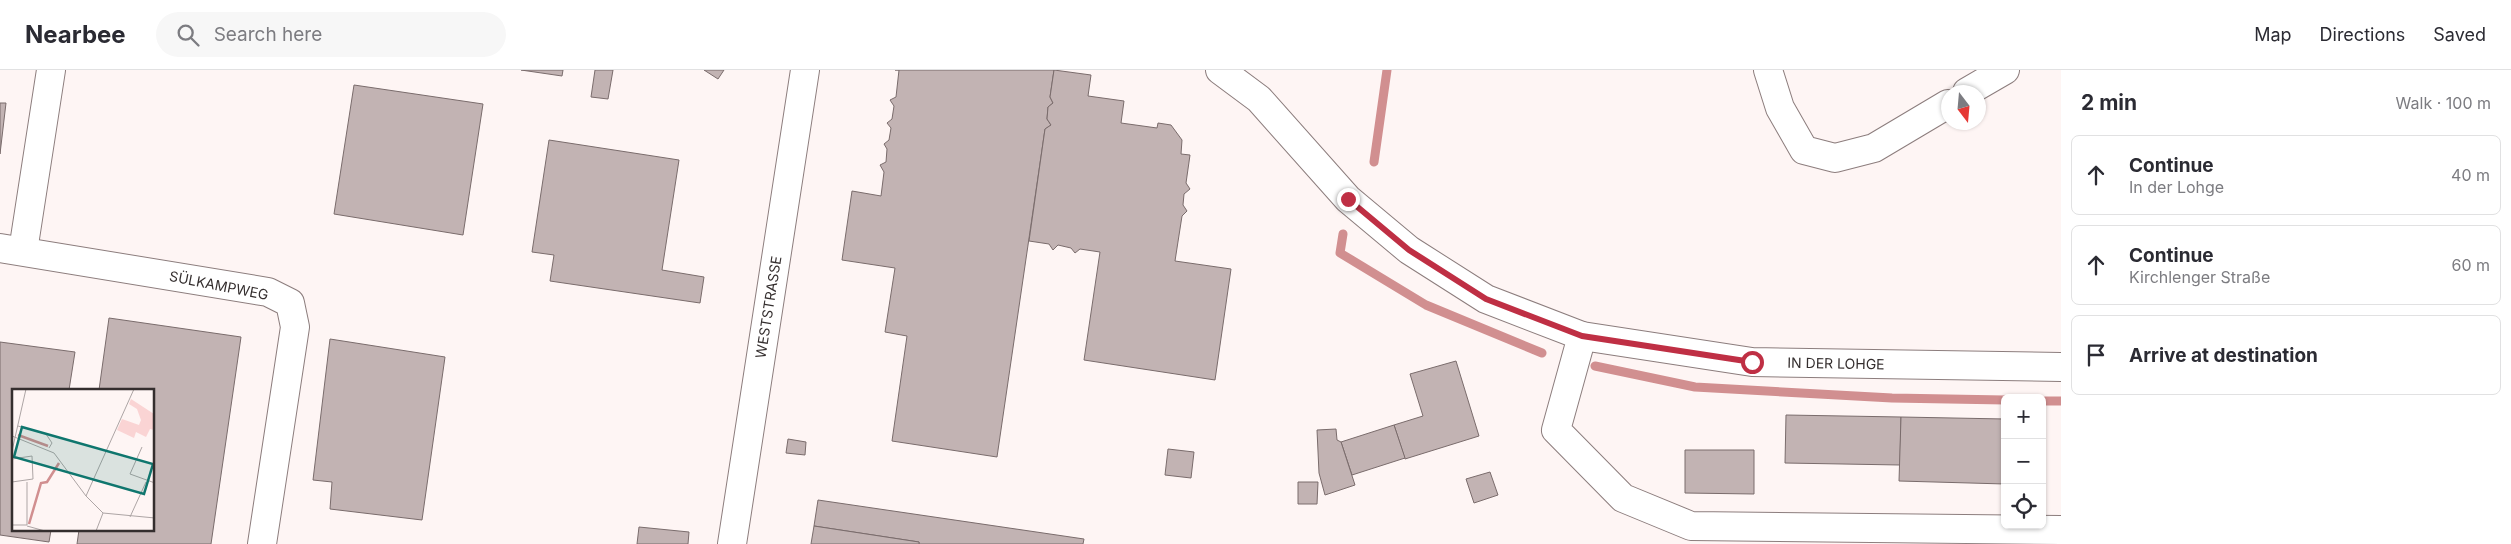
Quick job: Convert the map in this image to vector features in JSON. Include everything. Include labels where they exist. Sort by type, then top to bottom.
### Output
[{"type":"street","name":"SÜLKAMPWEG","points":[[51,70],[12,250],[268,292],[290,303],[295,327],[262,544]]},
{"type":"street","name":"WESTSTRASSE","points":[[732,544],[805,70]]},
{"type":"street","name":"IN DER LOHGE","points":[[1220,70],[1259,99],[1348,199],[1409,250],[1486,299],[1582,336],[1752,362],[2061,367]]},
{"type":"street","points":[[1768,70],[1780,108],[1804,150],[1835,158],[1874,148],[1941,108]]},
{"type":"street","points":[[1979,85],[2004,70]]},
{"type":"street","points":[[1582,336],[1556,430],[1623,498],[1691,526],[2061,530]]},
{"type":"building","points":[[521,70],[563,70],[562,76]]},
{"type":"building","points":[[595,70],[613,70],[608,99],[591,97]]},
{"type":"building","points":[[704,70],[724,70],[718,79]]},
{"type":"building","points":[[899,70],[1054,70],[1050,97],[1053,103],[1048,107],[1047,119],[1051,125],[1045,129],[997,457],[892,441],[907,336],[885,332],[895,268],[842,260],[852,191],[881,196],[884,172],[880,165],[886,162],[887,149],[884,144],[889,140],[891,128],[887,123],[892,119],[894,106],[890,100],[896,97]]},
{"type":"building","points":[[1054,70],[1091,75],[1088,96],[1124,101],[1121,123],[1157,128],[1158,123],[1171,125],[1182,140],[1181,154],[1190,155],[1186,183],[1190,189],[1184,194],[1183,205],[1187,211],[1182,216],[1175,261],[1231,269],[1215,380],[1084,360],[1100,252],[1080,249],[1075,253],[1071,248],[1058,245],[1053,250],[1049,244],[1029,241],[1045,129],[1051,125],[1047,119],[1048,107],[1053,103],[1050,97]]},
{"type":"building","points":[[354,85],[483,104],[463,235],[334,214]]},
{"type":"building","points":[[0,103],[6,103],[0,154]]},
{"type":"building","points":[[549,140],[679,160],[662,270],[704,277],[700,303],[550,281],[554,255],[532,252]]},
{"type":"building","points":[[109,318],[241,337],[211,544],[77,544],[79,532],[155,532],[155,389],[99,389]]},
{"type":"building","points":[[330,339],[445,357],[422,520],[330,509],[332,482],[313,480]]},
{"type":"building","points":[[0,342],[75,352],[69,389],[12,389],[12,532],[51,532],[49,542],[0,535]]},
{"type":"building","points":[[1456,361],[1479,436],[1405,459],[1394,425],[1423,416],[1410,374]]},
{"type":"building","points":[[1786,415],[1901,417],[1900,465],[1785,463]]},
{"type":"building","points":[[1901,417],[2001,419],[2001,484],[1899,481]]},
{"type":"building","points":[[1394,425],[1405,458],[1352,475],[1341,442]]},
{"type":"building","points":[[1336,429],[1337,440],[1341,442],[1355,485],[1325,495],[1319,473],[1317,430]]},
{"type":"building","points":[[788,439],[806,442],[805,455],[786,453]]},
{"type":"building","points":[[1168,449],[1194,452],[1191,478],[1165,475]]},
{"type":"building","points":[[1685,450],[1754,450],[1754,494],[1685,493]]},
{"type":"building","points":[[1490,472],[1498,495],[1474,503],[1466,479]]},
{"type":"building","points":[[1298,482],[1318,482],[1317,504],[1298,504]]},
{"type":"building","points":[[818,500],[1084,539],[1083,544],[919,544],[919,542],[814,526]]},
{"type":"building","points":[[814,526],[919,542],[919,544],[811,544]]},
{"type":"building","points":[[639,527],[689,532],[688,544],[637,544]]},
{"type":"waterway","points":[[1374,162],[1387,70]]},
{"type":"waterway","points":[[1343,234],[1340,253],[1426,305],[1542,353]]},
{"type":"waterway","points":[[1595,366],[1695,387],[1892,398],[2001,400]]},
{"type":"waterway","points":[[2046,401],[2061,401]]},
{"type":"route","points":[[1348,199],[1409,250],[1486,299],[1582,336],[1752,362]]}]
